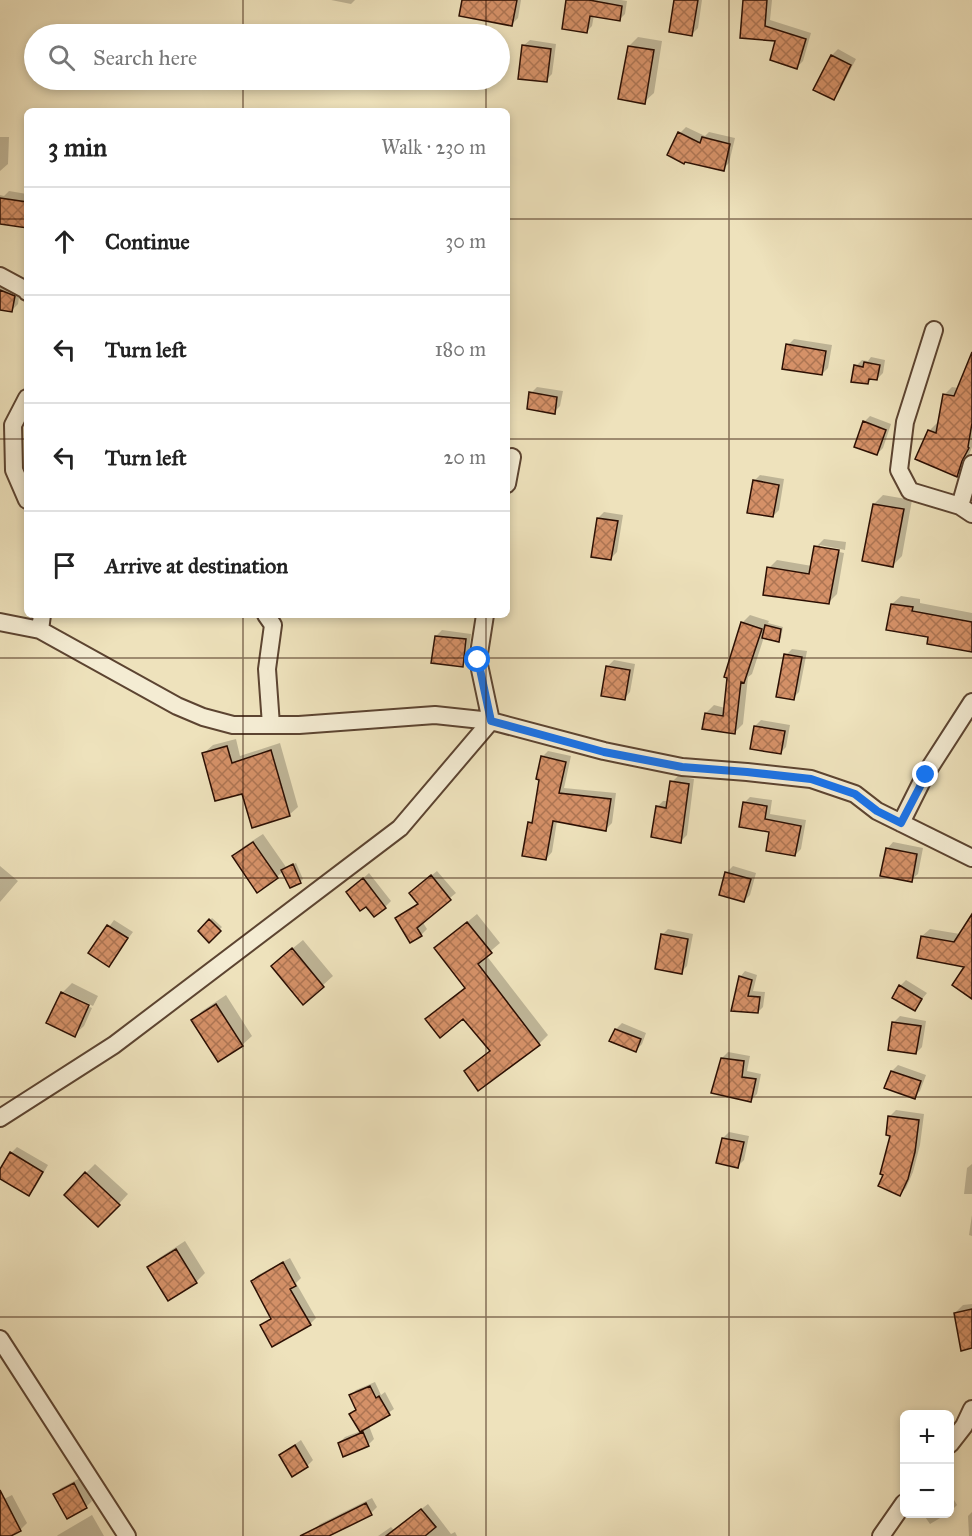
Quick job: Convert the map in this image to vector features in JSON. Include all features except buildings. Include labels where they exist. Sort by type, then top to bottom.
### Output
[{"type":"street","points":[[0,276],[24,289]]},
{"type":"street","points":[[934,330],[905,422],[898,470],[910,490],[966,510],[972,464]]},
{"type":"street","points":[[24,404],[13,425],[15,470],[24,492]]},
{"type":"street","points":[[510,468],[512,457]]},
{"type":"street","points":[[268,618],[273,625],[267,669],[271,725]]},
{"type":"street","points":[[485,618],[478,660],[491,721]]},
{"type":"street","points":[[0,622],[41,622],[177,706],[233,725],[299,725],[435,715],[491,721],[604,752],[682,767],[811,779],[855,794],[877,811],[972,858]]},
{"type":"street","points":[[901,823],[926,775],[972,702]]},
{"type":"street","points":[[0,1118],[114,1045],[400,828],[491,721]]},
{"type":"street","points":[[0,1339],[127,1536]]},
{"type":"street","points":[[954,1439],[964,1426],[972,1409]]},
{"type":"street","points":[[881,1536],[900,1509]]},
{"type":"route","points":[[478,660],[491,721],[604,752],[682,767],[811,779],[855,794],[877,811],[901,823],[926,775]]}]
